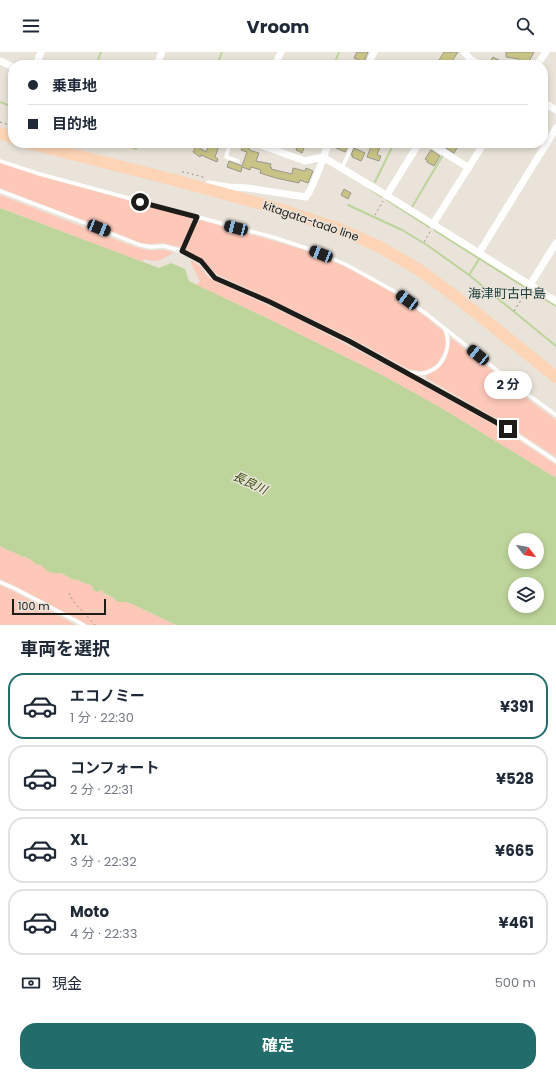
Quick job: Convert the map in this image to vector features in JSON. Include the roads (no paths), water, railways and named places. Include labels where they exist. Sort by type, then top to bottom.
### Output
[{"type":"main road","name":"kitagata-tado line","points":[[48,148],[276,208],[337,228],[380,247],[421,272],[464,303],[556,377]]},
{"type":"street","points":[[548,141],[556,128]]},
{"type":"street","points":[[269,148],[305,161],[323,157],[434,224],[556,301]]},
{"type":"street","points":[[174,180],[248,188],[306,198],[318,175],[327,148]]},
{"type":"street","points":[[387,195],[416,148]]},
{"type":"street","points":[[437,148],[469,168]]},
{"type":"street","points":[[434,224],[481,148]]},
{"type":"street","points":[[479,253],[544,148]]},
{"type":"street","points":[[530,285],[556,243]]},
{"type":"lane","points":[[229,148],[226,157],[238,161]]},
{"type":"lane","points":[[342,168],[351,148]]},
{"type":"lane","points":[[0,161],[40,174],[282,240],[309,249],[345,264],[396,292],[445,328],[523,391],[556,415]]},
{"type":"lane","points":[[0,191],[140,245],[151,247],[164,246],[182,251],[201,261],[215,278],[278,306],[349,341],[508,429],[556,461]]},
{"type":"lane","points":[[182,251],[197,217]]},
{"type":"lane","points":[[406,372],[423,373],[431,371],[438,366],[447,349],[447,336],[445,328]]},
{"type":"lane","points":[[0,582],[84,625]]},
{"type":"water","name":"長良川","points":[[0,208],[159,268],[171,263],[185,269],[189,281],[382,375],[443,409],[556,478],[556,625],[176,625],[127,602],[118,602],[112,597],[103,593],[103,590],[97,592],[91,585],[72,579],[61,573],[50,572],[44,569],[41,564],[37,565],[30,559],[25,558],[27,556],[22,557],[0,546]]},
{"type":"waterway","points":[[98,60],[101,52]]},
{"type":"waterway","points":[[219,60],[222,52]]},
{"type":"waterway","points":[[336,60],[339,52]]},
{"type":"waterway","points":[[0,102],[8,105]]},
{"type":"waterway","points":[[375,182],[392,148]]},
{"type":"waterway","points":[[412,207],[443,155]]},
{"type":"waterway","points":[[370,189],[382,197]]},
{"type":"waterway","points":[[387,200],[429,227]]},
{"type":"waterway","points":[[348,205],[402,230],[427,245],[469,275],[479,259]]},
{"type":"waterway","points":[[434,230],[526,288]]},
{"type":"waterway","points":[[469,275],[556,346]]},
{"type":"waterway","points":[[530,290],[556,306]]},
{"type":"district","name":"海津町古中島","points":[[507,293]]}]
